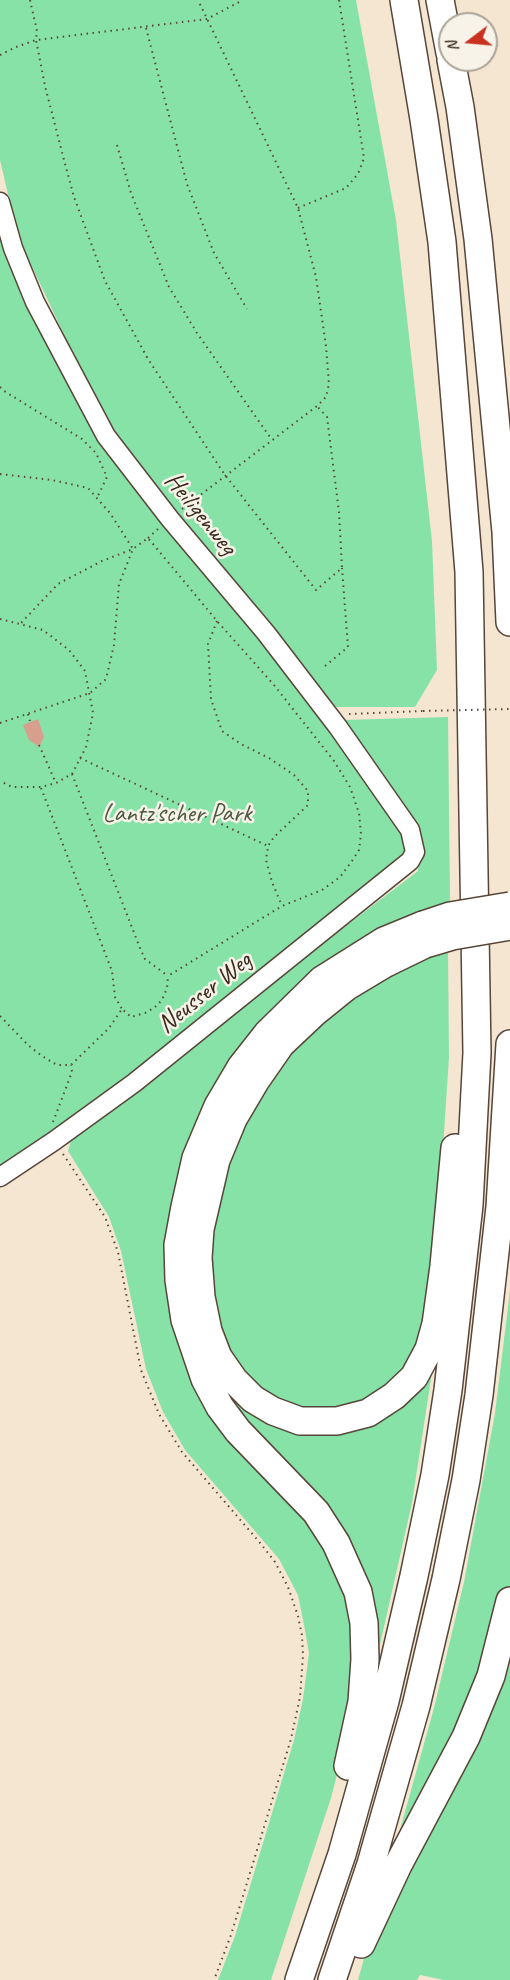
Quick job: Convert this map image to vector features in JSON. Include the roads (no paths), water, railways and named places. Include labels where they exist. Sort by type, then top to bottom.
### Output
[{"type":"highway","points":[[299,1980],[342,1854],[385,1701],[414,1576],[435,1475],[448,1390],[469,1205],[477,1053],[470,572],[442,242],[404,0]]},
{"type":"highway","points":[[453,72],[478,239],[506,532],[510,622]]},
{"type":"highway","points":[[478,239],[499,309],[510,384]]},
{"type":"highway","points":[[477,1053],[453,1160],[444,1266],[436,1324],[429,1349],[414,1377],[394,1396],[368,1413],[337,1421],[300,1421],[273,1411],[253,1400],[234,1380],[219,1357],[208,1331],[201,1297],[198,1258],[200,1229],[216,1160],[233,1119],[281,1044],[346,987],[386,963],[450,916],[510,906]]},
{"type":"highway","points":[[314,1939],[322,1877],[332,1826],[353,1750],[362,1702],[365,1659],[364,1623],[358,1592],[336,1542],[316,1512],[238,1431],[220,1407],[205,1379],[185,1320],[179,1280],[178,1245],[184,1207],[196,1158],[218,1106],[241,1067],[267,1034],[322,980],[384,941],[424,934],[452,936],[510,926]]},
{"type":"highway","points":[[332,1980],[371,1864],[416,1706],[446,1579],[466,1480],[479,1395],[500,1207],[510,1044]]},
{"type":"highway","points":[[342,1980],[350,1970],[398,1864],[466,1737],[491,1676],[510,1601]]},
{"type":"lane","name":"Heiligenweg","points":[[0,202],[13,248],[35,302],[106,436],[170,519],[269,631],[410,830]]},
{"type":"lane","name":"Neusser Weg","points":[[0,1176],[54,1141],[134,1083],[410,861],[415,852],[410,830]]},
{"type":"park label","name":"Lantz'scher Park","points":[[177,814]]}]
